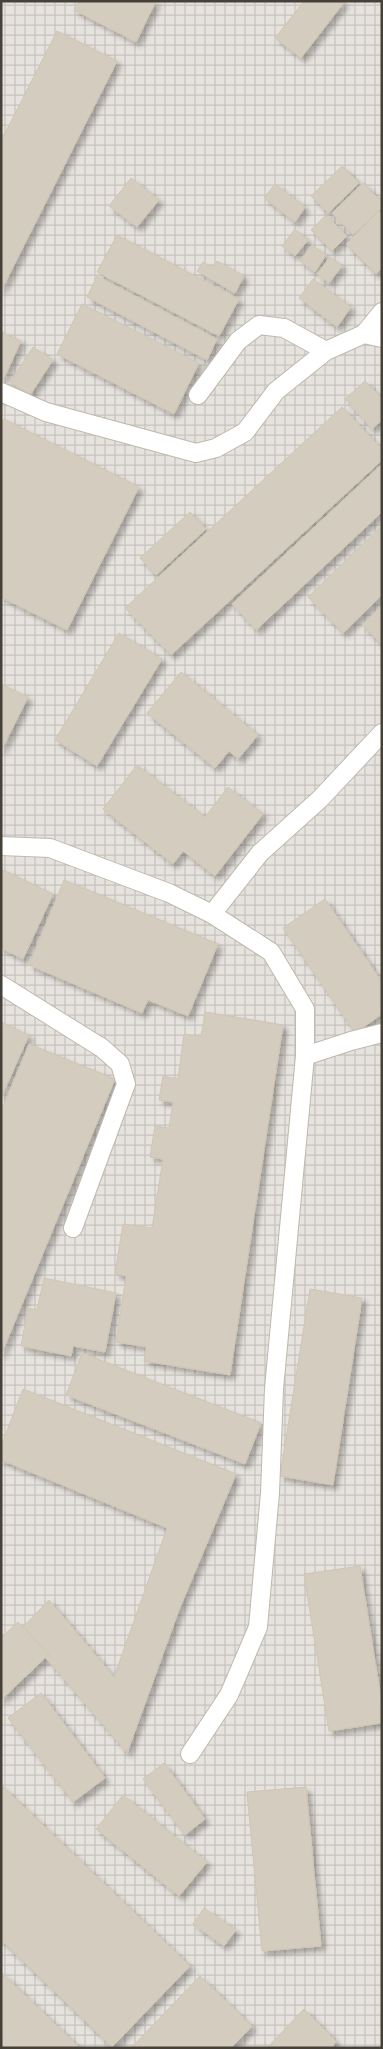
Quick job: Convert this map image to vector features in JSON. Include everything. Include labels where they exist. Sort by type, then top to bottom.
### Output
[{"type":"lane","points":[[1,392],[46,412],[196,453],[216,448],[245,432],[276,391],[326,351],[364,334],[382,312]]},
{"type":"lane","points":[[198,395],[238,341],[259,325],[284,328],[326,351]]},
{"type":"lane","points":[[364,334],[382,338]]},
{"type":"lane","points":[[212,914],[260,853],[320,799],[382,733]]},
{"type":"lane","points":[[1,846],[50,848],[169,893],[212,914],[271,952],[305,1009],[305,1056],[274,1389],[270,1493],[258,1626],[229,1696],[190,1754]]},
{"type":"lane","points":[[1,985],[102,1048],[120,1064],[126,1084],[73,1228]]},
{"type":"lane","points":[[305,1056],[382,1033]]},
{"type":"shaded area","points":[[1,1],[382,1],[382,2048],[1,2048]]},
{"type":"building","points":[[79,1],[156,1],[136,42],[74,10]]},
{"type":"building","points":[[304,1],[345,1],[301,58],[275,38]]},
{"type":"building","points":[[57,31],[117,61],[1,291],[1,141]]},
{"type":"building","points":[[342,166],[359,183],[328,213],[311,196]]},
{"type":"building","points":[[131,178],[159,200],[137,227],[109,206]]},
{"type":"building","points":[[363,183],[382,202],[382,208],[353,235],[332,213]]},
{"type":"building","points":[[275,184],[305,207],[295,222],[264,198]]},
{"type":"building","points":[[379,211],[382,214],[382,268],[376,274],[346,244]]},
{"type":"building","points":[[326,215],[347,236],[332,251],[311,230]]},
{"type":"building","points":[[295,229],[308,240],[295,256],[282,246]]},
{"type":"building","points":[[117,235],[239,299],[219,336],[97,272]]},
{"type":"building","points":[[312,245],[326,255],[315,272],[300,261]]},
{"type":"building","points":[[330,257],[342,266],[329,283],[317,274]]},
{"type":"building","points":[[217,261],[244,276],[235,293],[197,271],[203,262],[213,268]]},
{"type":"building","points":[[97,276],[217,339],[207,360],[87,297]]},
{"type":"building","points":[[313,279],[351,307],[337,327],[299,298]]},
{"type":"building","points":[[82,304],[199,363],[174,414],[57,354]]},
{"type":"building","points":[[2,332],[21,341],[3,380],[1,379]]},
{"type":"building","points":[[33,347],[53,360],[30,395],[10,382]]},
{"type":"building","points":[[365,381],[382,398],[382,420],[372,429],[345,399]]},
{"type":"building","points":[[342,407],[382,449],[382,460],[171,655],[125,608]]},
{"type":"building","points":[[4,419],[139,487],[67,630],[1,597],[1,424]]},
{"type":"building","points":[[382,464],[382,512],[256,630],[232,604]]},
{"type":"building","points":[[190,512],[206,529],[156,575],[140,558]]},
{"type":"building","points":[[382,525],[382,595],[343,633],[308,597]]},
{"type":"building","points":[[382,605],[382,645],[362,625]]},
{"type":"building","points":[[119,633],[162,659],[97,766],[55,740]]},
{"type":"building","points":[[181,672],[258,735],[238,759],[229,751],[215,768],[147,713]]},
{"type":"building","points":[[1,684],[28,697],[1,751]]},
{"type":"building","points":[[137,765],[205,817],[228,787],[263,814],[215,876],[183,851],[173,864],[103,809]]},
{"type":"building","points":[[1,869],[53,894],[23,959],[1,948]]},
{"type":"building","points":[[64,880],[218,944],[188,1016],[148,1000],[142,1013],[29,965]]},
{"type":"building","points":[[325,899],[382,982],[382,1014],[355,1033],[283,928]]},
{"type":"building","points":[[205,1012],[283,1025],[230,1375],[144,1361],[146,1347],[116,1342],[126,1276],[115,1274],[123,1224],[152,1228],[163,1159],[150,1157],[155,1126],[169,1128],[173,1102],[159,1100],[163,1076],[178,1079],[184,1034],[201,1037]]},
{"type":"building","points":[[1,1022],[29,1035],[1,1098]]},
{"type":"building","points":[[29,1044],[115,1079],[1,1355],[1,1112]]},
{"type":"building","points":[[44,1278],[116,1293],[105,1352],[73,1346],[71,1356],[21,1346],[28,1308],[37,1310]]},
{"type":"building","points":[[310,1289],[362,1298],[333,1485],[280,1476]]},
{"type":"building","points":[[82,1353],[261,1423],[245,1464],[66,1395]]},
{"type":"building","points":[[23,1389],[236,1474],[179,1610],[127,1753],[21,1629],[49,1600],[114,1677],[167,1528],[1,1460],[1,1446]]},
{"type":"building","points":[[360,1566],[382,1705],[382,1723],[329,1731],[304,1574]]},
{"type":"building","points":[[18,1622],[49,1654],[1,1700],[1,1638]]},
{"type":"building","points":[[41,1693],[105,1778],[73,1802],[8,1718]]},
{"type":"building","points":[[164,1763],[205,1819],[185,1835],[143,1779]]},
{"type":"building","points":[[1,1785],[190,1966],[112,2047],[1,1940]]},
{"type":"building","points":[[306,1787],[321,1946],[262,1951],[247,1792]]},
{"type":"building","points":[[123,1795],[207,1862],[179,1896],[96,1829]]},
{"type":"building","points":[[204,1908],[236,1930],[224,1946],[193,1924]]},
{"type":"building","points":[[1,1972],[80,2048],[1,2048]]},
{"type":"building","points":[[200,1976],[252,2026],[231,2048],[131,2048]]},
{"type":"building","points":[[304,2009],[336,2041],[332,2048],[267,2048]]}]
